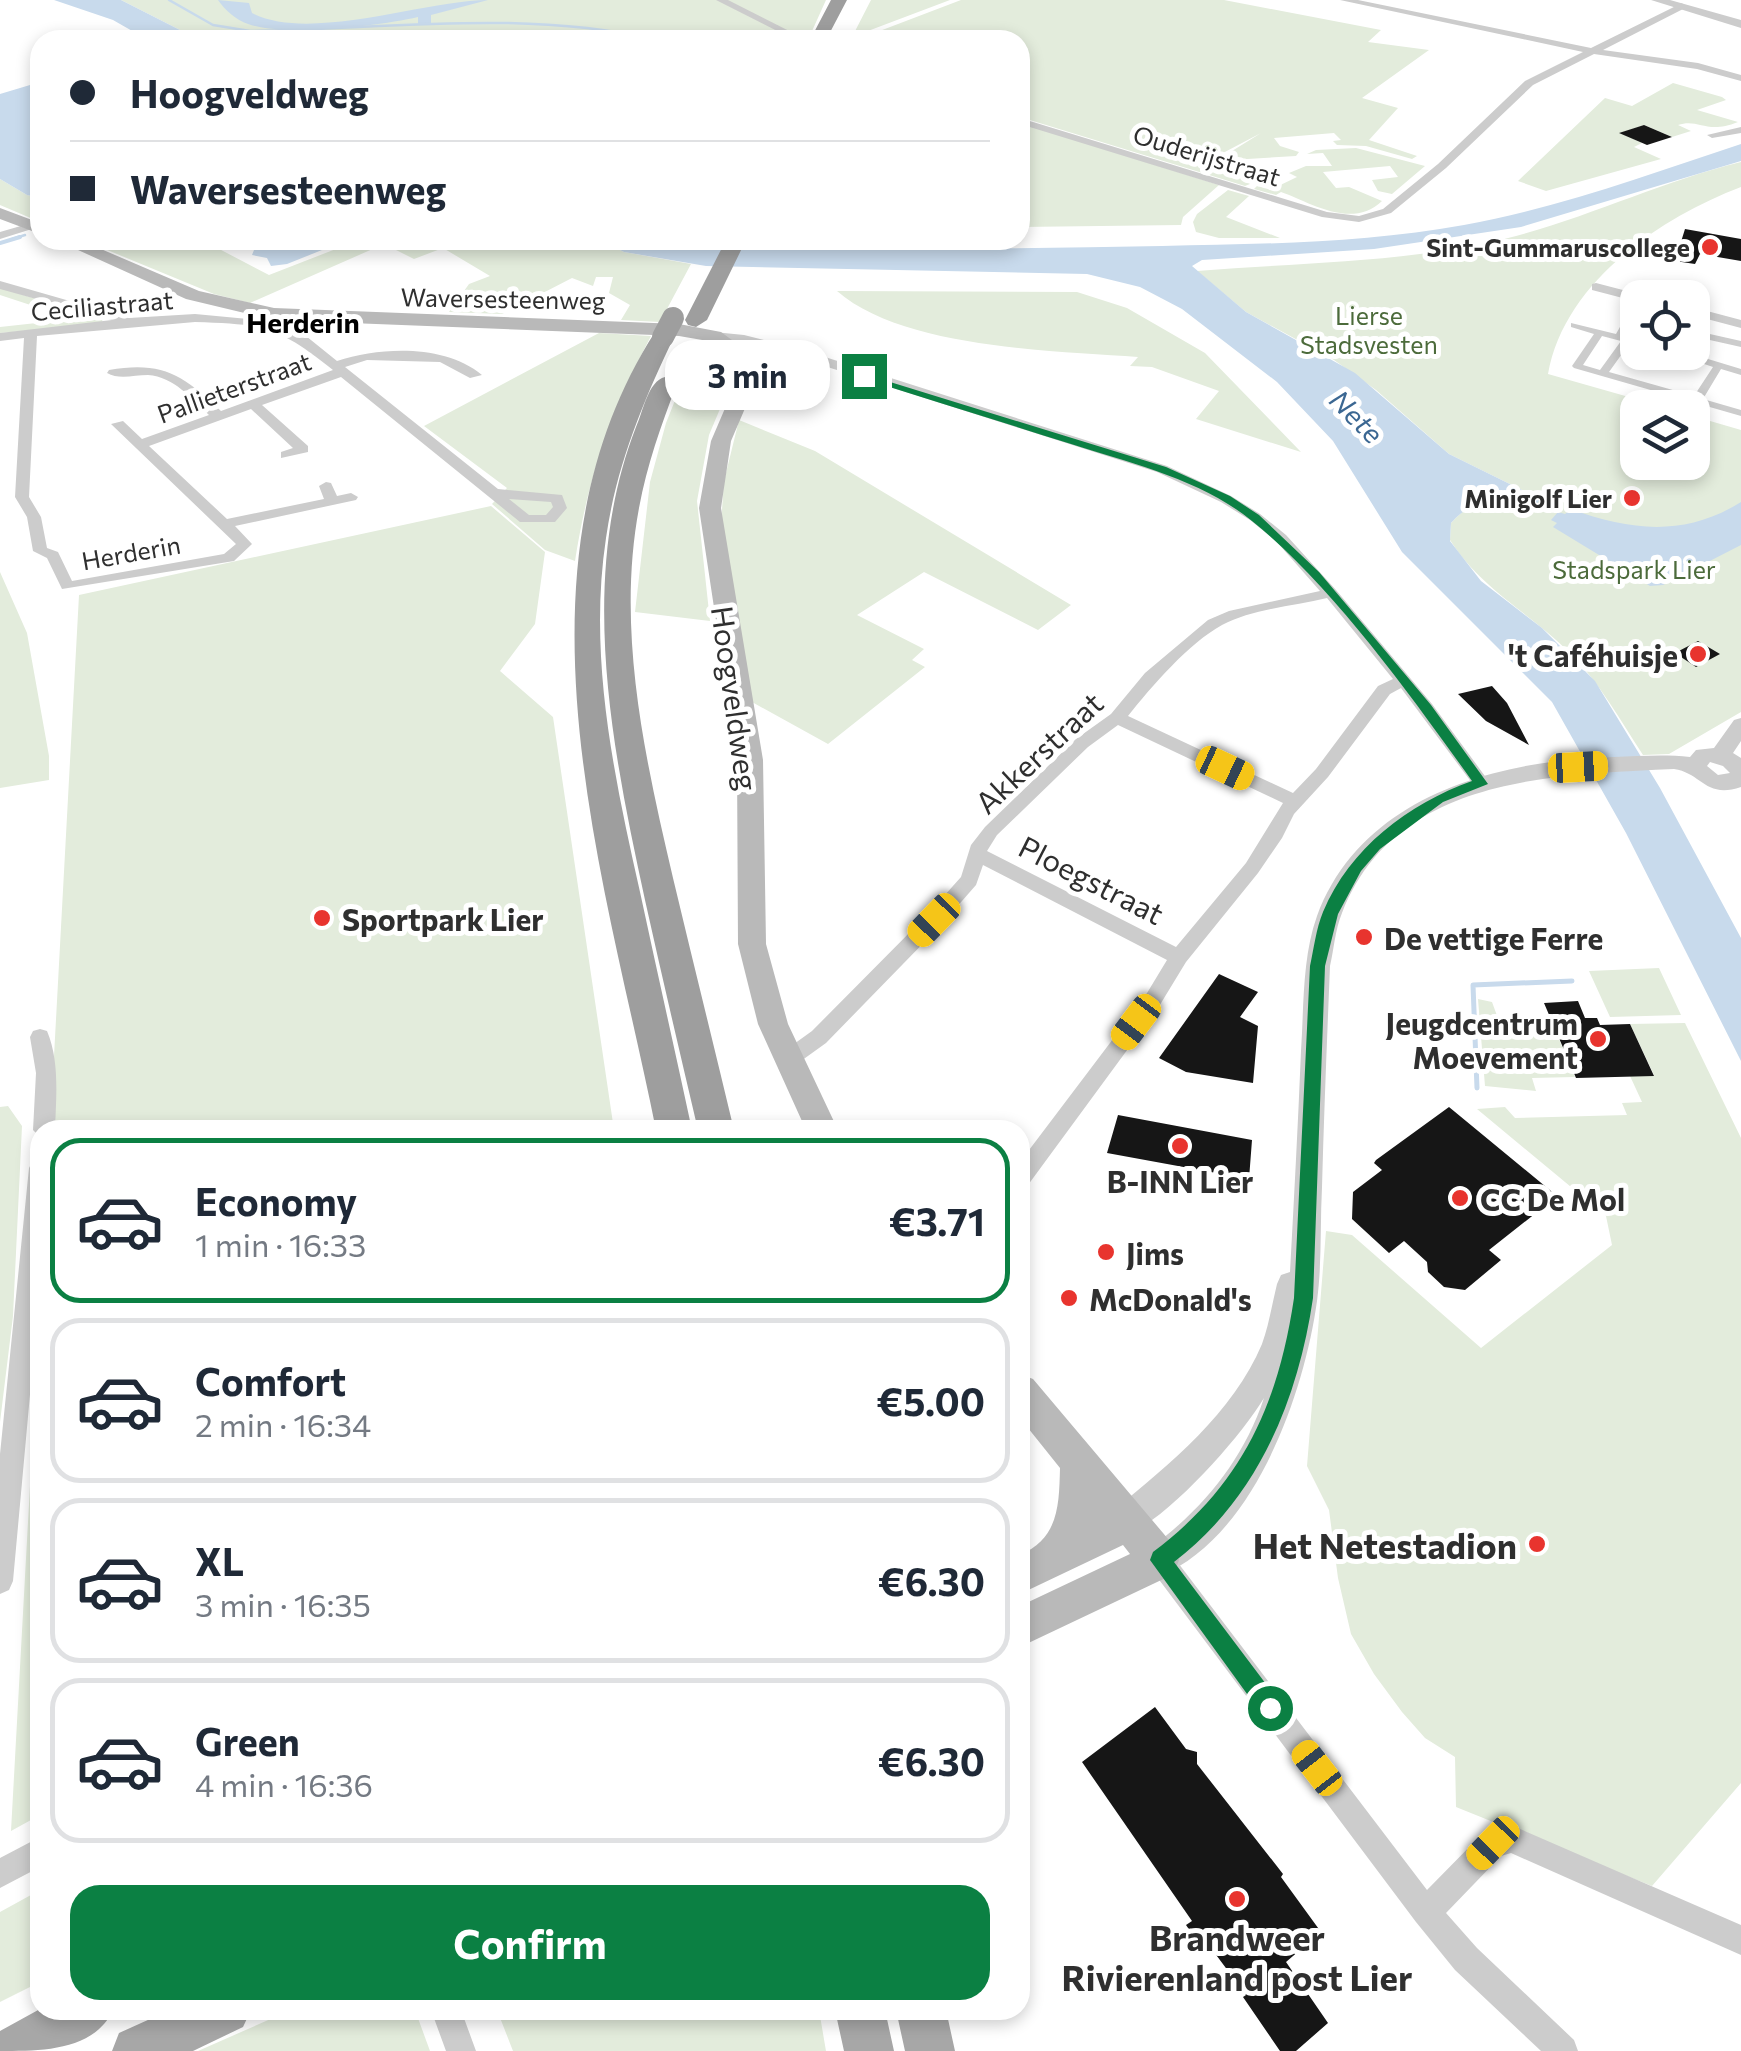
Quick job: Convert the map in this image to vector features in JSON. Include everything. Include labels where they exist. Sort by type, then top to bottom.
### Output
[{"type":"highway","points":[[823,30],[839,0]]},
{"type":"highway","points":[[841,30],[856,0]]},
{"type":"highway","points":[[711,250],[708,273],[657,400],[630,491],[618,563],[616,635],[631,764],[714,1120]]},
{"type":"highway","points":[[708,273],[728,250]]},
{"type":"highway","points":[[672,1120],[598,769],[586,638],[590,563],[602,492],[623,422],[687,330]]},
{"type":"main road","points":[[0,213],[30,226]]},
{"type":"main road","name":"Waversesteenweg","points":[[89,250],[221,304],[295,324],[632,326],[687,330]]},
{"type":"main road","points":[[687,330],[739,353]]},
{"type":"main road","name":"Hoogveldweg","points":[[739,353],[748,367],[748,378],[720,441],[712,478],[712,539],[750,760],[752,944],[787,1060],[817,1120]]},
{"type":"main road","points":[[1030,1404],[1160,1560],[1030,1623]]},
{"type":"main road","points":[[1034,1569],[1078,1519],[1079,1464]]},
{"type":"main road","points":[[1034,1569],[1098,1540],[1125,1521]]},
{"type":"main road","points":[[14,2051],[70,2020]]},
{"type":"main road","points":[[137,2051],[204,2020]]},
{"type":"main road","points":[[862,2020],[869,2051]]},
{"type":"main road","points":[[923,2020],[930,2051]]},
{"type":"street","points":[[721,0],[782,30]]},
{"type":"street","points":[[1345,0],[1593,51],[1698,66],[1741,78]]},
{"type":"street","points":[[1657,0],[1741,24]]},
{"type":"street","points":[[1593,51],[1682,6]]},
{"type":"street","name":"Ouderijstraat","points":[[1030,123],[1334,217],[1359,219],[1383,214],[1442,166],[1529,83],[1593,51]]},
{"type":"street","points":[[1712,136],[1741,130]]},
{"type":"street","points":[[0,236],[30,229]]},
{"type":"street","points":[[0,285],[110,318],[153,320]]},
{"type":"street","points":[[1596,287],[1620,303]]},
{"type":"street","points":[[1710,316],[1741,324]]},
{"type":"street","name":"Ceciliastraat","points":[[0,338],[153,320],[295,324]]},
{"type":"street","points":[[295,324],[338,369],[494,493]]},
{"type":"street","points":[[1574,324],[1620,338]]},
{"type":"street","name":"Waversesteenweg","points":[[687,330],[772,345],[1142,462],[1196,484],[1255,517],[1281,538],[1331,594],[1403,680],[1481,784]]},
{"type":"street","points":[[1600,332],[1577,366],[1662,390]]},
{"type":"street","name":"Herderin","points":[[31,334],[22,497],[34,517],[40,550],[53,555],[67,586],[230,558],[245,544],[223,524]]},
{"type":"street","points":[[1710,337],[1741,344]]},
{"type":"street","points":[[739,353],[772,345]]},
{"type":"street","points":[[1602,373],[1620,350]]},
{"type":"street","name":"Pallieterstraat","points":[[142,444],[366,356],[443,358],[475,376]]},
{"type":"street","points":[[1710,363],[1741,372]]},
{"type":"street","points":[[1703,390],[1719,366]]},
{"type":"street","points":[[114,373],[152,369],[169,373],[218,416]]},
{"type":"street","points":[[1710,404],[1738,412],[1741,396]]},
{"type":"street","points":[[252,404],[303,449],[286,456]]},
{"type":"street","points":[[118,424],[223,524],[352,497]]},
{"type":"street","points":[[326,486],[332,502]]},
{"type":"street","name":"Akkerstraat","points":[[787,1060],[820,1037],[934,920],[969,880],[977,854],[992,831],[1082,743],[1117,718],[1151,677],[1225,617],[1331,594]]},
{"type":"street","points":[[1030,1166],[1151,1003],[1179,957],[1252,868],[1295,801],[1322,773],[1384,690],[1403,680]]},
{"type":"street","points":[[1117,718],[1295,801]]},
{"type":"street","points":[[1735,773],[1741,726]]},
{"type":"street","points":[[1735,773],[1741,738]]},
{"type":"street","points":[[1563,2051],[1466,1960],[1426,1912],[1160,1560],[1184,1545],[1224,1502],[1274,1416],[1295,1353],[1303,1298],[1318,966],[1330,914],[1356,867],[1396,828],[1438,798],[1514,773],[1659,763],[1695,765],[1709,780],[1735,773]]},
{"type":"street","name":"Ploegstraat","points":[[977,854],[1179,957]]},
{"type":"street","points":[[40,1037],[46,1073],[44,1120]]},
{"type":"street","points":[[1125,1521],[1196,1462],[1256,1383],[1276,1344],[1304,1236]]},
{"type":"street","points":[[0,1581],[30,1271]]},
{"type":"street","points":[[1426,1912],[1493,1843],[1511,1839],[1741,1940]]},
{"type":"street","points":[[0,1874],[30,1857]]},
{"type":"street","points":[[450,2020],[461,2051]]},
{"type":"green space","points":[[121,0],[826,0],[812,30],[180,30]]},
{"type":"green space","points":[[871,0],[950,0],[871,30],[856,30]]},
{"type":"green space","points":[[961,0],[1224,0],[1381,30],[1368,42],[1429,50],[1362,98],[1398,108],[1369,140],[1417,156],[1412,159],[1366,146],[1337,145],[1333,141],[1341,140],[1334,133],[1274,138],[1280,146],[1299,152],[1296,156],[1231,160],[1224,156],[1261,133],[1202,164],[1231,176],[1263,170],[1272,175],[1245,186],[1030,120],[1030,30],[882,30]]},
{"type":"green space","points":[[1673,83],[1722,97],[1726,100],[1697,110],[1738,122],[1718,127],[1685,123],[1678,125],[1691,131],[1672,137],[1644,125],[1621,133],[1642,143],[1634,147],[1661,159],[1546,191],[1518,181],[1605,98],[1632,106]]},
{"type":"green space","points":[[1030,125],[1219,185],[1183,217],[1181,225],[1030,227]]},
{"type":"green space","points":[[1356,148],[1425,166],[1392,194],[1378,191],[1372,180],[1398,177],[1390,166],[1323,172],[1336,188],[1349,187],[1382,201],[1357,213],[1329,211],[1281,192],[1276,195],[1254,189],[1258,185],[1270,190],[1297,177],[1289,173],[1306,166],[1332,166],[1323,153],[1307,154],[1316,150]]},
{"type":"green space","name":"Stadspark Lier","points":[[1741,162],[1741,187],[1648,236],[1594,283],[1573,311],[1548,374],[1620,394],[1620,480],[1710,480],[1710,421],[1741,430],[1741,712],[1669,754],[1643,755],[1581,665],[1476,573],[1450,540],[1451,523],[1467,509],[1482,504],[1517,515],[1536,497],[1449,454],[1376,390],[1334,360],[1246,312],[1197,271],[1378,259],[1486,243],[1551,226]]},
{"type":"green space","points":[[0,179],[30,196],[30,218],[0,205]]},
{"type":"green space","points":[[1228,190],[1249,196],[1226,217],[1280,238],[1219,238],[1196,232],[1193,222],[1197,214]]},
{"type":"green space","points":[[107,250],[221,250],[269,275],[333,250],[370,250],[250,303],[214,294]]},
{"type":"green space","points":[[396,250],[438,250],[414,259]]},
{"type":"green space","points":[[446,250],[620,250],[691,264],[660,322],[621,320],[630,305],[609,293],[613,277],[596,277],[593,286],[572,278],[502,314],[449,312],[469,284],[490,276]]},
{"type":"green space","points":[[0,288],[103,319],[100,325],[0,333],[0,327],[73,319],[0,295]]},
{"type":"green space","points":[[837,291],[1077,292],[1127,308],[1205,353],[1301,452],[1196,419],[1219,391],[1152,367],[1130,366],[1138,357],[1023,349],[938,335],[865,310]]},
{"type":"green space","points":[[599,333],[651,336],[603,446],[575,561],[545,550],[492,504],[507,488],[424,426]]},
{"type":"green space","points":[[697,345],[727,362],[733,378],[709,435],[697,501],[710,621],[635,612],[650,482],[666,423]]},
{"type":"green space","points":[[739,420],[815,451],[1071,605],[1038,630],[924,572],[857,615],[924,649],[912,660],[925,667],[828,744],[752,702],[721,524],[724,481]]},
{"type":"green space","name":"Sportpark Lier","points":[[491,506],[545,552],[535,624],[500,671],[553,717],[613,1120],[51,1120],[79,595]]},
{"type":"green space","points":[[0,572],[27,633],[49,756],[49,780],[0,788]]},
{"type":"green space","points":[[1659,968],[1681,1015],[1610,1017],[1589,971]]},
{"type":"green space","points":[[1478,999],[1492,1002],[1503,1032],[1555,1030],[1575,1077],[1532,1078],[1536,1091],[1485,1086]]},
{"type":"green space","name":"Het Netestadion","points":[[1685,1023],[1741,1138],[1741,1783],[1652,1886],[1456,1807],[1455,1757],[1425,1738],[1402,1712],[1351,1634],[1338,1578],[1329,1510],[1307,1466],[1326,1231],[1352,1235],[1481,1348],[1612,1245],[1606,1216],[1477,1109],[1505,1107],[1515,1118],[1627,1115],[1622,1103],[1642,1102],[1630,1076],[1654,1075],[1630,1024]]},
{"type":"green space","points":[[8,1106],[22,1126],[13,1316],[0,1422],[0,1107]]},
{"type":"green space","points":[[30,1486],[30,1821],[11,1831]]},
{"type":"green space","points":[[30,1896],[30,1987],[0,2002],[0,1912]]},
{"type":"green space","points":[[268,2020],[419,2020],[430,2051],[198,2051]]},
{"type":"green space","points":[[501,2020],[821,2020],[826,2051],[513,2051]]},
{"type":"water","points":[[54,0],[121,0],[180,30],[130,30]]},
{"type":"water","points":[[218,0],[249,3],[252,13],[304,24],[488,0],[431,15],[431,23],[418,24],[418,17],[357,27],[285,30],[239,20]]},
{"type":"water","points":[[30,85],[30,196],[0,179],[0,94]]},
{"type":"water","name":"Nete","points":[[1741,144],[1741,161],[1521,227],[1374,249],[1202,260],[1192,266],[1246,312],[1355,373],[1449,454],[1540,499],[1534,509],[1522,516],[1502,507],[1476,505],[1451,523],[1450,541],[1481,581],[1542,628],[1595,681],[1660,788],[1741,938],[1741,1061],[1626,833],[1552,702],[1402,552],[1333,441],[1277,382],[1182,309],[1140,287],[1087,274],[706,266],[620,250],[1030,250],[1351,239],[1464,225],[1604,189]]},
{"type":"water","points":[[254,250],[322,250],[271,266],[267,258],[252,255]]},
{"type":"water","points":[[1741,502],[1741,545],[1663,585],[1650,586],[1553,527],[1557,523],[1551,520],[1558,512],[1565,514],[1571,509],[1615,522],[1658,527],[1699,521]]},
{"type":"building","points":[[1644,125],[1672,137],[1647,145],[1619,133]]},
{"type":"building","name":"Sint-Gummaruscollege","points":[[1685,229],[1741,239],[1741,261],[1700,254],[1695,264],[1675,261]]},
{"type":"building","name":"'t Caféhuisje","points":[[1698,641],[1720,654],[1696,667],[1675,653]]},
{"type":"building","points":[[1492,686],[1507,703],[1529,745],[1486,721],[1458,694]]},
{"type":"building","points":[[1219,974],[1258,992],[1240,1017],[1258,1026],[1253,1083],[1186,1072],[1159,1058]]},
{"type":"building","name":"Jeugdcentrum Moevement","points":[[1578,1001],[1585,1018],[1597,1018],[1600,1025],[1630,1024],[1654,1076],[1576,1078],[1544,1003]]},
{"type":"building","name":"CC De Mol","points":[[1449,1107],[1557,1196],[1549,1203],[1551,1210],[1541,1209],[1489,1250],[1501,1260],[1465,1290],[1444,1287],[1428,1272],[1427,1262],[1404,1241],[1389,1253],[1352,1219],[1353,1192],[1382,1170],[1374,1163],[1376,1160]]},
{"type":"building","name":"B-INN Lier","points":[[1118,1115],[1252,1140],[1249,1179],[1107,1153]]},
{"type":"building","name":"Brandweer Rivierenland post Lier","points":[[1155,1707],[1186,1749],[1197,1752],[1197,1764],[1283,1874],[1281,1877],[1321,1932],[1286,1962],[1328,2023],[1296,2051],[1280,2051],[1243,1997],[1246,1995],[1205,1940],[1199,1944],[1186,1925],[1192,1921],[1082,1762]]},
{"type":"waterway","points":[[169,0],[213,25],[244,30]]},
{"type":"waterway","points":[[276,30],[455,23],[598,30]]},
{"type":"waterway","points":[[12,239],[25,235]]},
{"type":"waterway","points":[[0,243],[20,237]]},
{"type":"waterway","points":[[1477,1088],[1473,985],[1572,981]]},
{"type":"place","name":"Sint-Gummaruscollege","points":[[1710,247]]},
{"type":"place","name":"Minigolf Lier","points":[[1632,498]]},
{"type":"place","name":"'t Caféhuisje","points":[[1698,654]]},
{"type":"place","name":"Sportpark Lier","points":[[322,918]]},
{"type":"place","name":"De vettige Ferre","points":[[1364,937]]},
{"type":"place","name":"Jeugdcentrum Moevement","points":[[1598,1039]]},
{"type":"place","name":"B-INN Lier","points":[[1180,1146]]},
{"type":"place","name":"CC De Mol","points":[[1460,1198]]},
{"type":"place","name":"Jims","points":[[1106,1252]]},
{"type":"place","name":"McDonald's","points":[[1069,1298]]},
{"type":"place","name":"Het Netestadion","points":[[1537,1544]]},
{"type":"place","name":"Brandweer Rivierenland post Lier","points":[[1237,1899]]},
{"type":"district","name":"Herderin","points":[[303,322]]},
{"type":"route","points":[[864,376],[1162,470],[1226,498],[1255,517],[1315,574],[1426,708],[1481,784],[1438,798],[1406,819],[1356,867],[1330,914],[1318,966],[1303,1298],[1295,1353],[1274,1416],[1243,1475],[1200,1530],[1160,1560],[1270,1708]]},
{"type":"park label","name":"Lierse Stadsvesten","points":[[1369,330]]}]
